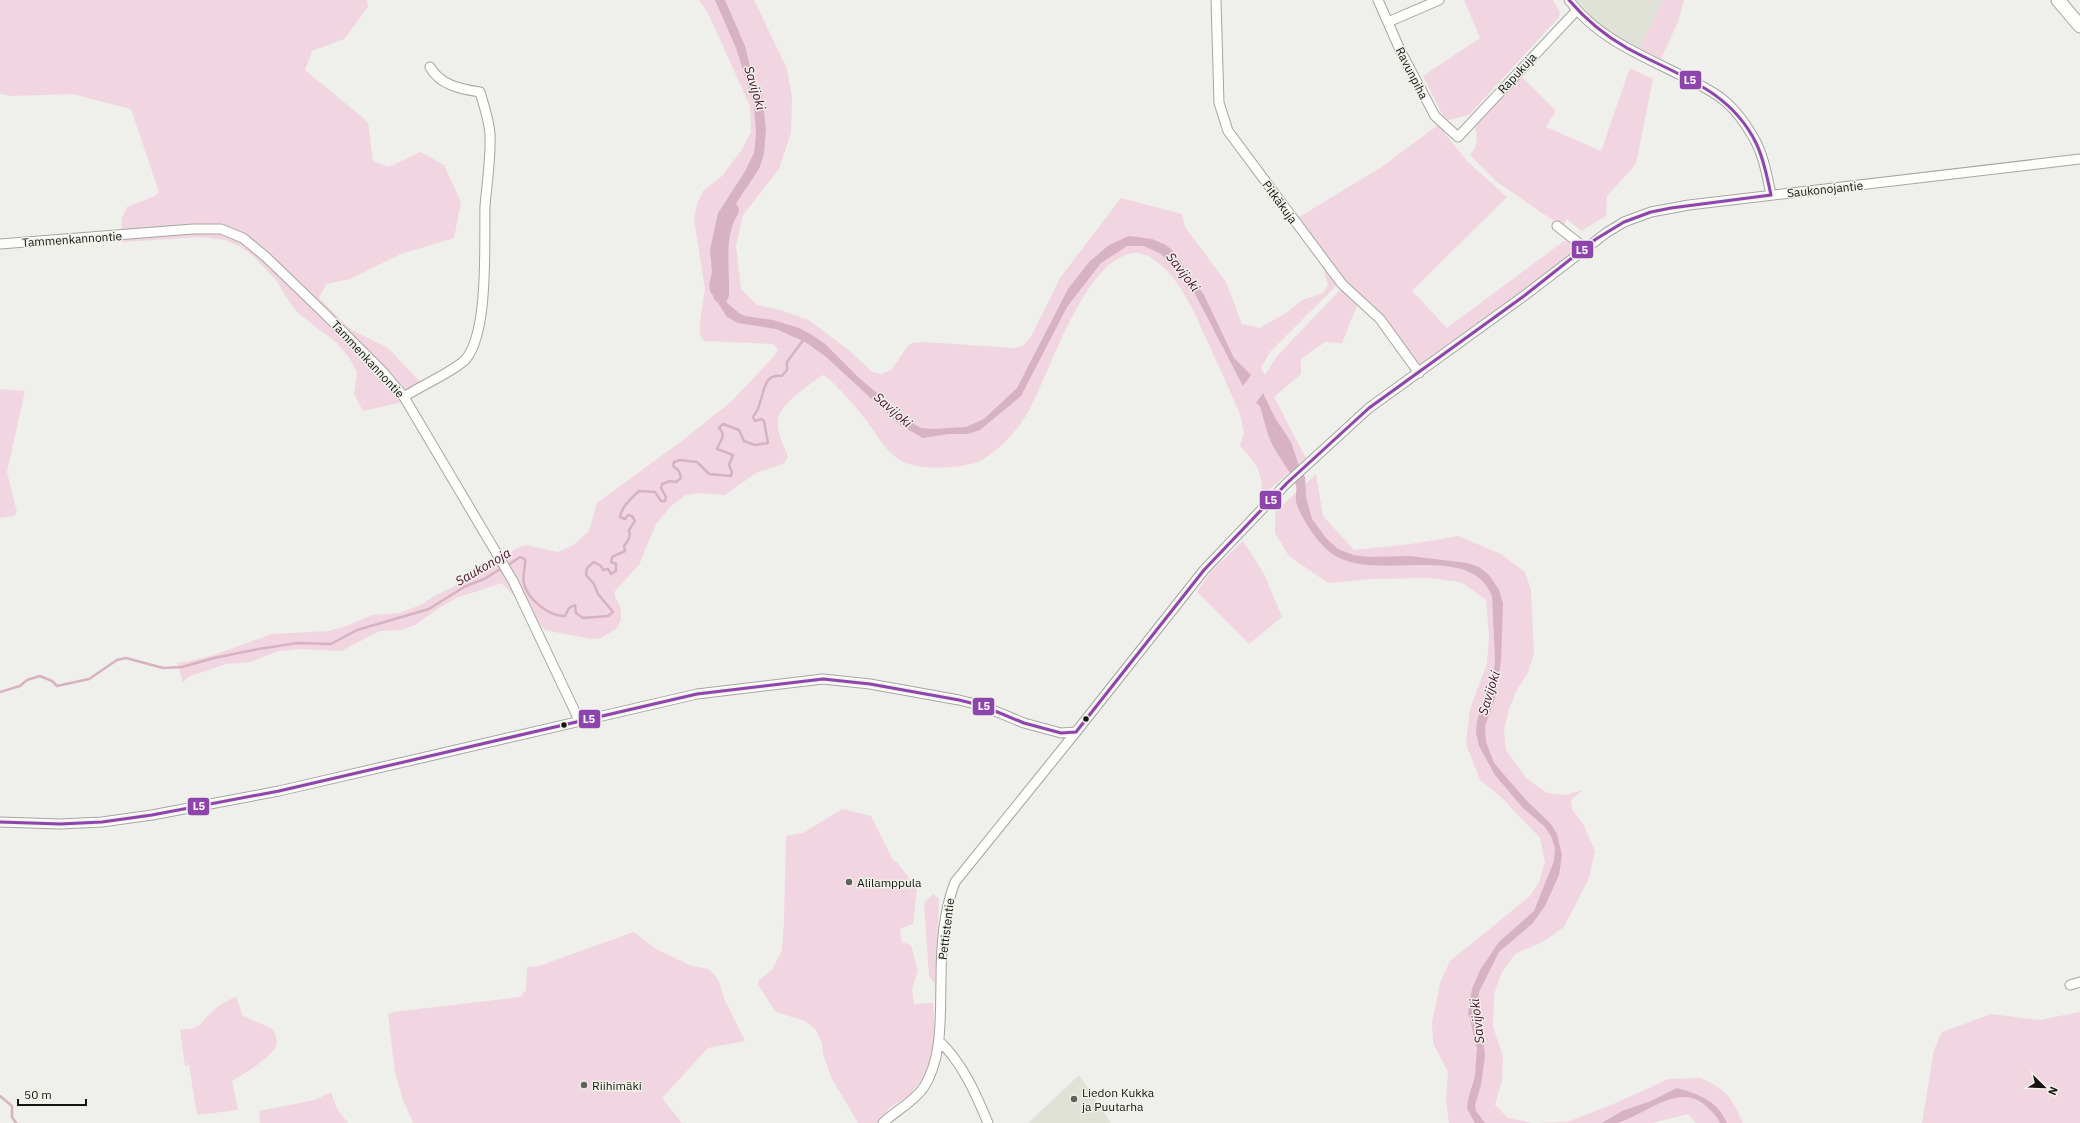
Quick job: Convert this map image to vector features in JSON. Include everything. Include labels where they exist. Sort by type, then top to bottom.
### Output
[{"type":"highway","points":[[2058,0],[2080,26]]},
{"type":"street","name":"Pitkäkuja","points":[[1216,0],[1219,103],[1228,131],[1342,284],[1380,319],[1418,374]]},
{"type":"street","name":"Ravunpiha","points":[[1378,0],[1435,116],[1458,137]]},
{"type":"street","points":[[1388,22],[1439,0]]},
{"type":"street","points":[[1569,0],[1577,10],[1609,37],[1701,86],[1726,102],[1737,112],[1753,136],[1764,167],[1771,195]]},
{"type":"street","name":"Rapukuja","points":[[1458,137],[1577,10]]},
{"type":"street","points":[[404,397],[454,368],[466,358],[477,333],[483,301],[485,218],[490,133],[480,92],[449,85],[436,77],[430,67]]},
{"type":"street","name":"Saukonojantie","points":[[1076,732],[1204,570],[1287,483],[1369,408],[1418,374],[1585,248],[1624,222],[1651,212],[1689,205],[2080,160]]},
{"type":"street","points":[[1557,226],[1585,248]]},
{"type":"street","name":"Tammenkannontie","points":[[0,244],[193,229],[221,229],[243,238],[266,257],[353,341],[404,397],[508,572],[579,720]]},
{"type":"street","points":[[0,822],[60,824],[102,822],[152,815],[286,789],[579,720],[697,694],[822,679],[870,684],[959,700],[983,706],[1024,723],[1061,733],[1076,732]]},
{"type":"street","name":"Pettistentie","points":[[882,1123],[923,1088],[930,1075],[939,1041],[942,1021],[941,980],[944,927],[949,896],[955,882],[1076,732]]},
{"type":"street","points":[[2070,985],[2080,982]]},
{"type":"street","points":[[939,1041],[951,1052],[962,1068],[988,1123]]},
{"type":"shaded area","points":[[0,0],[367,0],[368,7],[344,39],[312,51],[305,70],[368,122],[373,161],[389,167],[420,152],[444,165],[461,202],[454,238],[401,254],[350,279],[326,284],[319,298],[350,329],[388,348],[427,389],[402,402],[363,411],[354,394],[357,373],[350,359],[337,343],[299,314],[290,303],[276,280],[252,255],[241,247],[225,240],[201,237],[121,242],[122,218],[127,207],[155,196],[159,192],[131,109],[72,94],[11,96],[0,94]]},
{"type":"shaded area","points":[[699,0],[754,0],[787,69],[792,97],[791,133],[779,169],[743,215],[736,246],[741,289],[757,305],[780,310],[809,320],[851,352],[872,372],[881,374],[891,370],[907,347],[912,343],[924,342],[1014,348],[1023,346],[1031,337],[1060,278],[1121,198],[1182,214],[1185,227],[1226,282],[1242,324],[1260,328],[1289,311],[1302,300],[1323,293],[1328,285],[1324,272],[1327,269],[1338,284],[1270,352],[1261,368],[1265,375],[1277,356],[1341,289],[1358,303],[1342,343],[1325,342],[1301,359],[1301,374],[1274,397],[1306,458],[1262,496],[1260,474],[1254,463],[1240,446],[1244,433],[1240,414],[1192,308],[1179,285],[1157,262],[1144,254],[1134,253],[1116,260],[1099,275],[1084,295],[1070,320],[1037,394],[1024,419],[1003,443],[991,454],[979,461],[955,467],[937,468],[912,465],[895,457],[889,451],[844,394],[823,375],[798,393],[786,404],[779,415],[779,431],[788,457],[783,464],[756,473],[725,495],[700,493],[686,495],[671,506],[656,524],[639,565],[615,591],[615,597],[621,609],[621,620],[616,629],[601,638],[591,639],[545,630],[502,583],[456,598],[415,625],[401,630],[380,631],[341,651],[300,649],[278,651],[251,662],[226,664],[188,677],[183,683],[177,662],[180,663],[211,656],[272,634],[329,631],[349,625],[372,615],[399,613],[421,605],[433,597],[493,566],[517,548],[526,545],[558,552],[574,545],[589,531],[597,503],[683,440],[732,401],[775,355],[778,349],[773,344],[704,341],[700,335],[700,322],[705,289],[694,219],[697,204],[703,191],[722,176],[741,151],[751,132],[750,106],[707,11]]},
{"type":"shaded area","points":[[1464,0],[1553,0],[1560,12],[1559,17],[1469,115],[1448,120],[1442,114],[1423,76],[1480,38]]},
{"type":"shaded area","points":[[1577,0],[1663,0],[1640,49],[1611,33],[1596,21]]},
{"type":"shaded area","points":[[1663,0],[1684,0],[1678,22],[1661,59],[1640,49]]},
{"type":"shaded area","points":[[1630,68],[1653,79],[1636,164],[1607,196],[1606,216],[1581,231],[1566,218],[1564,228],[1497,182],[1470,155],[1475,148],[1477,141],[1475,127],[1521,76],[1556,111],[1546,127],[1601,151]]},
{"type":"shaded area","points":[[1438,125],[1467,161],[1507,197],[1412,291],[1447,328],[1564,241],[1573,245],[1571,255],[1418,366],[1349,287],[1296,219],[1383,166]]},
{"type":"shaded area","points":[[0,389],[25,391],[7,472],[17,512],[14,516],[0,518]]},
{"type":"shaded area","points":[[1316,474],[1323,516],[1354,550],[1411,544],[1458,536],[1501,554],[1525,572],[1531,590],[1534,653],[1528,673],[1517,690],[1509,709],[1504,730],[1506,750],[1526,778],[1547,793],[1565,795],[1583,790],[1571,800],[1572,809],[1583,824],[1595,851],[1589,878],[1564,927],[1544,941],[1515,954],[1502,972],[1494,994],[1493,1027],[1503,1056],[1502,1080],[1495,1105],[1508,1118],[1533,1123],[1449,1123],[1446,1101],[1448,1072],[1433,1043],[1432,1023],[1440,983],[1450,961],[1530,896],[1539,882],[1545,862],[1540,838],[1502,798],[1480,780],[1466,744],[1470,709],[1487,664],[1489,635],[1486,600],[1461,582],[1429,578],[1371,579],[1328,583],[1289,556],[1275,533],[1275,512]]},
{"type":"shaded area","points":[[1243,541],[1264,574],[1282,617],[1249,644],[1197,592],[1212,570]]},
{"type":"shaded area","points":[[842,809],[871,816],[893,860],[896,861],[917,889],[913,924],[900,929],[902,942],[911,945],[918,971],[912,989],[914,1004],[933,1003],[934,1028],[932,1052],[924,1075],[909,1095],[891,1107],[877,1123],[858,1123],[831,1077],[823,1054],[822,1043],[815,1029],[805,1021],[776,1012],[758,985],[759,980],[772,970],[782,950],[786,836],[803,833]]},
{"type":"shaded area","points":[[933,894],[939,899],[935,984],[929,976],[924,903]]},
{"type":"shaded area","points":[[634,932],[656,949],[692,966],[709,969],[718,979],[724,998],[745,1041],[708,1048],[662,1098],[682,1123],[413,1123],[403,1100],[395,1072],[388,1014],[393,1012],[520,997],[526,990],[527,967],[539,966]]},
{"type":"shaded area","points":[[236,997],[243,1016],[273,1029],[277,1040],[276,1046],[272,1052],[259,1064],[232,1081],[238,1110],[197,1115],[189,1065],[185,1066],[180,1029],[193,1028],[201,1024],[218,1006]]},
{"type":"shaded area","points":[[2080,1012],[2080,1123],[1922,1123],[1934,1050],[1942,1032],[1991,1014],[2039,1020]]},
{"type":"shaded area","name":"Liedon Kukka ja Puutarha","points":[[1079,1075],[1111,1123],[1028,1123]]},
{"type":"shaded area","points":[[1701,1078],[1718,1087],[1728,1095],[1743,1123],[1696,1123],[1688,1114],[1652,1123],[1536,1123],[1567,1122],[1616,1103],[1668,1079]]},
{"type":"shaded area","points":[[331,1092],[337,1109],[348,1123],[260,1123],[259,1111],[315,1100]]},
{"type":"water","points":[[715,0],[725,0],[745,46],[751,71],[762,96],[766,129],[764,154],[759,169],[731,211],[722,234],[720,252],[727,303],[739,313],[745,316],[773,320],[799,328],[812,335],[825,344],[859,378],[914,424],[921,428],[933,429],[966,427],[984,419],[1017,388],[1068,289],[1089,262],[1109,245],[1129,236],[1152,239],[1166,245],[1172,250],[1204,295],[1234,358],[1251,375],[1243,386],[1193,290],[1161,254],[1144,246],[1127,246],[1101,263],[1067,307],[1021,396],[980,430],[967,434],[948,434],[923,438],[900,425],[825,356],[805,342],[776,329],[738,323],[727,317],[710,291],[709,285],[712,272],[710,250],[718,213],[744,173],[754,153],[756,134],[754,105],[736,48]]},
{"type":"water","points":[[1263,393],[1275,418],[1291,442],[1299,466],[1305,477],[1306,497],[1312,519],[1326,538],[1338,549],[1353,555],[1368,557],[1410,556],[1467,563],[1479,567],[1489,575],[1499,590],[1503,603],[1501,661],[1495,698],[1485,726],[1486,742],[1494,763],[1526,800],[1551,824],[1557,834],[1562,855],[1559,875],[1545,906],[1532,924],[1499,952],[1479,992],[1478,1004],[1485,1055],[1481,1085],[1475,1105],[1476,1111],[1485,1123],[1475,1123],[1467,1109],[1475,1076],[1477,1048],[1468,1012],[1472,989],[1480,970],[1499,942],[1534,911],[1554,861],[1555,848],[1551,836],[1544,826],[1523,808],[1495,775],[1479,746],[1476,732],[1477,721],[1494,671],[1495,659],[1492,596],[1480,579],[1463,570],[1442,566],[1371,565],[1349,562],[1326,549],[1305,521],[1296,501],[1296,485],[1271,442],[1260,406],[1256,403]]},
{"type":"water","points":[[1677,1088],[1700,1096],[1713,1104],[1723,1115],[1727,1123],[1720,1123],[1717,1117],[1698,1100],[1686,1097],[1675,1098],[1663,1102],[1617,1123],[1602,1123],[1622,1111],[1651,1101]]},
{"type":"waterway","name":"Savijoki","points":[[721,295],[721,240],[726,220],[731,210]]},
{"type":"waterway","name":"Saukonoja","points":[[507,566],[520,557],[525,559],[524,583],[526,589],[534,601],[553,614],[565,616],[569,608],[575,605],[576,613],[583,618],[608,616],[613,612],[598,594],[594,584],[586,575],[587,568],[594,562],[601,566],[603,570],[608,569],[611,574],[616,571],[616,564],[611,562],[612,557],[625,551],[624,546],[629,539],[629,530],[635,521],[632,516],[628,515],[625,519],[620,517],[625,506],[639,491],[655,492],[661,501],[665,501],[666,497],[661,488],[662,484],[670,481],[676,482],[681,478],[679,471],[673,466],[674,462],[680,460],[697,462],[709,474],[731,476],[732,472],[729,465],[733,455],[717,449],[723,436],[719,428],[723,424],[739,430],[744,441],[755,445],[768,443],[764,421],[761,419],[755,421],[753,417],[758,408],[766,383],[772,377],[782,376],[787,370],[787,362],[804,339]]},
{"type":"waterway","name":"Saukonoja","points":[[0,692],[20,686],[27,680],[40,676],[52,681],[57,686],[89,679],[117,660],[126,658],[163,668],[182,667],[214,658],[297,643],[331,644],[357,630],[429,609],[464,587],[484,579],[502,568]]},
{"type":"waterway","points":[[0,1096],[12,1106],[12,1117],[16,1123]]},
{"type":"transit line","name":"L5","points":[[1569,0],[1589,21],[1611,38],[1627,48],[1700,85],[1717,96],[1732,109],[1745,125],[1759,149],[1771,195]]},
{"type":"transit line","name":"L5","points":[[0,822],[60,824],[102,822],[152,815],[279,791],[697,694],[823,679],[870,684],[959,700],[983,706],[1024,723],[1061,733],[1076,732],[1204,570],[1287,483],[1369,408],[1524,296],[1596,239],[1624,222],[1651,212],[1671,208],[1771,195]]},
{"type":"place","name":"Alilamppula","points":[[849,882]]},
{"type":"place","name":"Riihimäki","points":[[584,1085]]},
{"type":"place","name":"Liedon Kukka ja Puutarha","points":[[1074,1099]]}]
